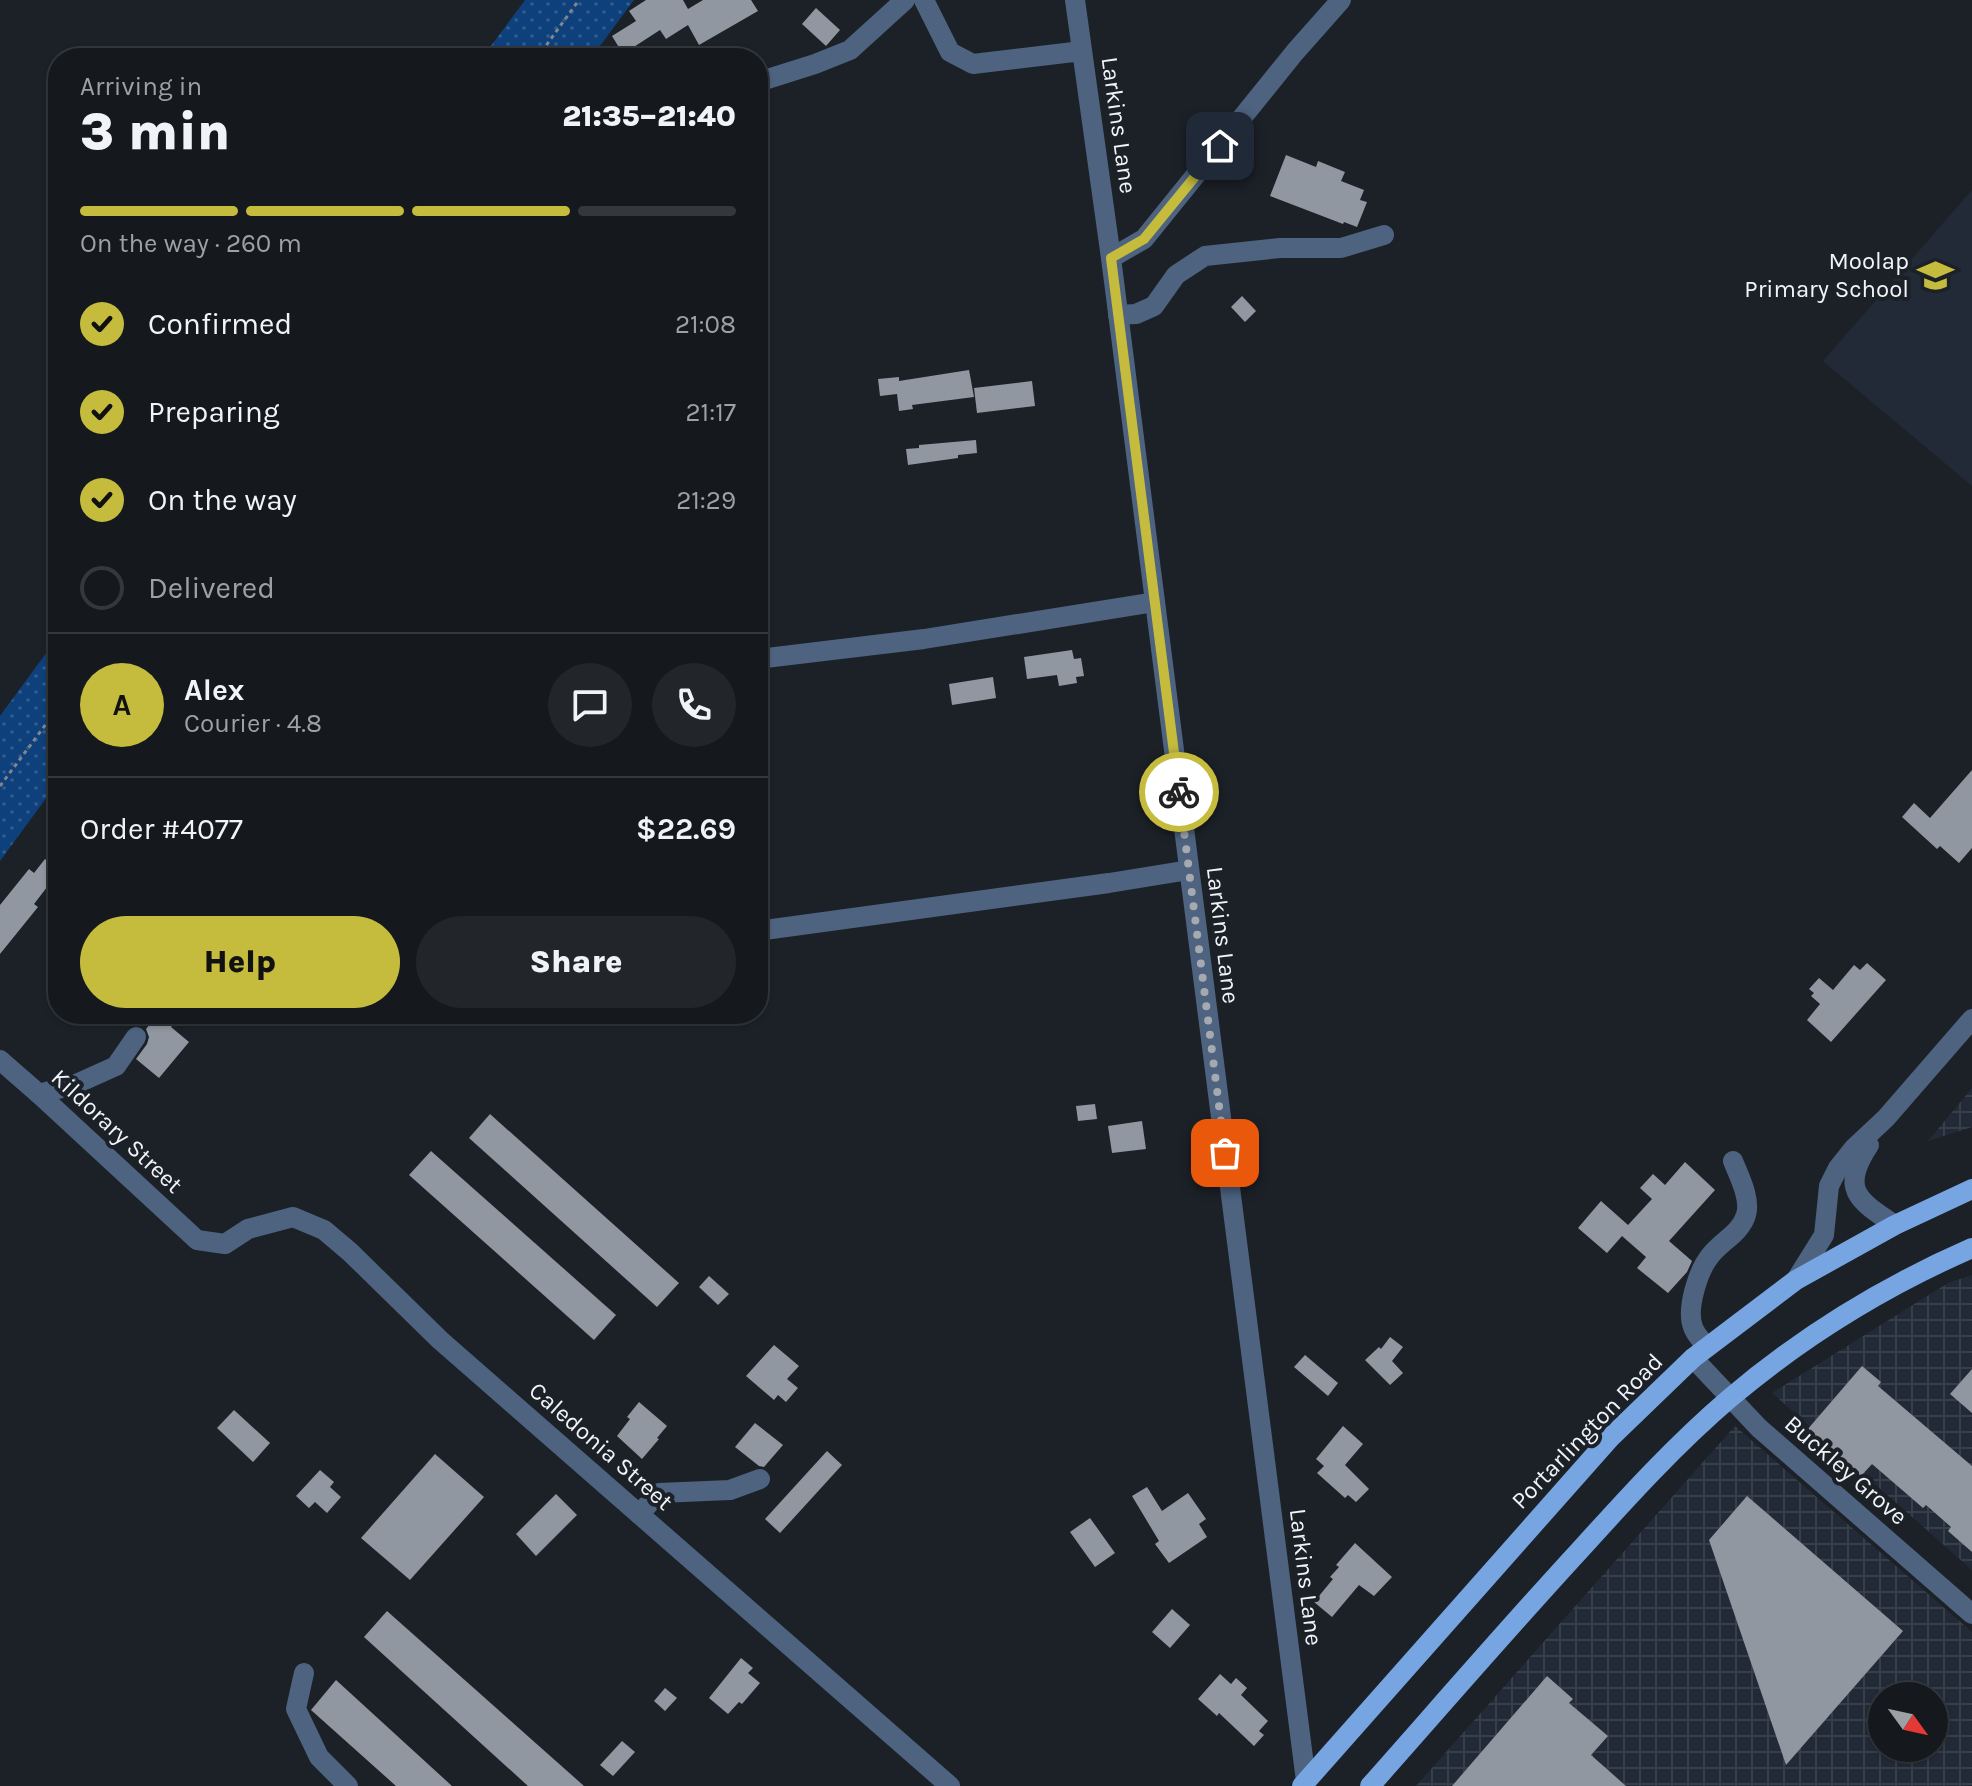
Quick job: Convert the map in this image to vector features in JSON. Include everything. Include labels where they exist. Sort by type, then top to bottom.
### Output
[{"type":"main road","name":"Portarlington Road","points":[[1304,1784],[1610,1438],[1700,1353],[1796,1280],[1895,1225],[1972,1189]]},
{"type":"main road","points":[[1370,1786],[1647,1476],[1730,1398],[1799,1345],[1853,1310],[1929,1267],[1972,1248]]},
{"type":"street","points":[[768,79],[850,50],[905,0]]},
{"type":"street","points":[[924,0],[950,52],[973,64],[1082,51]]},
{"type":"street","name":"Larkins Lane","points":[[1075,0],[1111,258],[1304,1784]]},
{"type":"street","points":[[1111,258],[1144,239],[1295,52],[1341,0]]},
{"type":"street","points":[[1118,315],[1136,314],[1154,306],[1176,275],[1205,256],[1280,248],[1341,248],[1384,235]]},
{"type":"street","points":[[768,658],[924,639],[1155,602]]},
{"type":"street","points":[[768,930],[1189,870]]},
{"type":"street","points":[[1796,1280],[1824,1235],[1829,1186],[1838,1168],[1972,1019]]},
{"type":"street","points":[[39,1094],[76,1084],[116,1066],[136,1037]]},
{"type":"street","name":"Kildorary Street","points":[[0,1060],[197,1240]]},
{"type":"street","points":[[1886,1118],[1859,1160],[1854,1179],[1857,1194],[1868,1207],[1895,1225]]},
{"type":"street","name":"Buckley Grove","points":[[1733,1161],[1745,1193],[1747,1213],[1737,1232],[1710,1256],[1697,1282],[1690,1310],[1700,1353],[1730,1398],[1759,1428],[1972,1614]]},
{"type":"street","name":"Caledonia Street","points":[[197,1240],[225,1244],[248,1229],[293,1217],[324,1230],[440,1340],[950,1786]]},
{"type":"street","points":[[639,1514],[659,1493],[730,1490],[760,1479]]},
{"type":"street","points":[[304,1673],[296,1709],[319,1757],[348,1786]]},
{"type":"path","points":[[544,48],[579,0]]},
{"type":"path","points":[[0,786],[48,721]]},
{"type":"shaded area","points":[[525,0],[634,0],[598,48],[489,48]]},
{"type":"shaded area","name":"Moolap Primary School","points":[[1972,190],[1972,486],[1823,361]]},
{"type":"shaded area","points":[[48,651],[48,796],[0,861],[0,716]]},
{"type":"shaded area","points":[[1972,1088],[1972,1127],[1928,1141]]},
{"type":"shaded area","points":[[1972,1275],[1972,1570],[1772,1393],[1948,1283]]},
{"type":"shaded area","points":[[1735,1426],[1972,1632],[1972,1786],[1416,1786]]},
{"type":"building","points":[[646,0],[683,0],[688,9],[703,0],[751,0],[758,11],[699,45],[688,25],[666,39],[660,30],[632,48],[619,48],[612,36],[636,21],[629,11]]},
{"type":"building","points":[[816,8],[840,30],[826,46],[802,24]]},
{"type":"building","points":[[1286,155],[1316,167],[1318,161],[1345,172],[1341,181],[1364,190],[1360,200],[1367,202],[1357,227],[1270,196]]},
{"type":"building","points":[[1242,296],[1256,311],[1245,322],[1231,307]]},
{"type":"building","points":[[969,370],[974,397],[912,405],[913,409],[899,411],[897,394],[880,396],[878,379],[899,377],[899,381]]},
{"type":"building","points":[[1032,381],[1035,406],[977,413],[974,388]]},
{"type":"building","points":[[976,440],[977,453],[908,465],[906,449]]},
{"type":"building","points":[[1072,650],[1074,659],[1081,658],[1084,676],[1076,677],[1077,683],[1059,686],[1057,675],[1027,679],[1024,657]]},
{"type":"building","points":[[993,677],[996,698],[952,705],[949,684]]},
{"type":"building","points":[[1972,770],[1972,848],[1959,863],[1940,846],[1937,849],[1902,817],[1914,803],[1930,818]]},
{"type":"building","points":[[45,859],[48,861],[48,886],[34,904],[38,907],[0,954],[0,905],[29,869],[34,873]]},
{"type":"building","points":[[1867,963],[1886,980],[1831,1042],[1807,1020],[1820,1004],[1811,996],[1814,993],[1809,989],[1819,978],[1833,990],[1854,965],[1860,970]]},
{"type":"building","points":[[150,1024],[174,1024],[171,1027],[189,1042],[159,1078],[136,1059],[147,1044],[149,1037],[146,1029]]},
{"type":"building","points":[[1095,1104],[1097,1119],[1078,1121],[1076,1106]]},
{"type":"building","points":[[490,1114],[679,1283],[657,1307],[469,1138]]},
{"type":"building","points":[[1142,1121],[1146,1149],[1112,1153],[1108,1126]]},
{"type":"building","points":[[431,1151],[616,1315],[594,1340],[409,1175]]},
{"type":"building","points":[[1685,1162],[1715,1190],[1669,1241],[1692,1261],[1687,1272],[1668,1293],[1637,1268],[1646,1257],[1622,1236],[1607,1253],[1578,1228],[1601,1201],[1628,1225],[1652,1199],[1640,1188],[1653,1174],[1665,1185]]},
{"type":"building","points":[[709,1276],[729,1294],[718,1305],[699,1287]]},
{"type":"building","points":[[1390,1337],[1403,1347],[1392,1361],[1403,1373],[1390,1385],[1365,1360],[1379,1347],[1381,1349]]},
{"type":"building","points":[[774,1345],[799,1366],[787,1379],[798,1388],[786,1402],[778,1395],[774,1400],[746,1376]]},
{"type":"building","points":[[1305,1355],[1338,1383],[1328,1396],[1294,1367]]},
{"type":"building","points":[[1862,1366],[1881,1382],[1878,1386],[1972,1466],[1972,1552],[1948,1531],[1951,1527],[1926,1505],[1923,1508],[1872,1464],[1861,1476],[1807,1430]]},
{"type":"building","points":[[1972,1369],[1972,1413],[1950,1394]]},
{"type":"building","points":[[639,1402],[667,1426],[642,1459],[617,1436]]},
{"type":"building","points":[[234,1410],[270,1443],[253,1462],[217,1428]]},
{"type":"building","points":[[755,1423],[783,1445],[764,1467],[735,1447]]},
{"type":"building","points":[[1343,1426],[1363,1444],[1345,1465],[1369,1489],[1356,1502],[1348,1495],[1345,1498],[1317,1473],[1324,1466],[1316,1459]]},
{"type":"building","points":[[827,1451],[842,1465],[780,1533],[765,1519]]},
{"type":"building","points":[[435,1454],[484,1497],[410,1580],[361,1538]]},
{"type":"building","points":[[320,1470],[334,1482],[330,1487],[341,1497],[327,1513],[315,1502],[309,1508],[296,1496]]},
{"type":"building","points":[[1147,1487],[1162,1511],[1188,1493],[1206,1519],[1199,1524],[1207,1537],[1169,1563],[1155,1544],[1159,1541],[1132,1496]]},
{"type":"building","points":[[556,1494],[577,1515],[536,1556],[516,1534]]},
{"type":"building","points":[[1747,1496],[1903,1631],[1786,1765],[1709,1540]]},
{"type":"building","points":[[1090,1518],[1115,1553],[1095,1567],[1070,1532]]},
{"type":"building","points":[[1355,1543],[1392,1577],[1374,1596],[1359,1585],[1332,1617],[1314,1602],[1333,1579],[1330,1577],[1339,1567],[1336,1565]]},
{"type":"building","points":[[1172,1609],[1190,1625],[1170,1648],[1152,1632]]},
{"type":"building","points":[[387,1611],[584,1786],[528,1786],[364,1637]]},
{"type":"building","points":[[741,1658],[753,1668],[748,1673],[760,1683],[742,1704],[739,1702],[728,1714],[709,1698]]},
{"type":"building","points":[[1220,1674],[1231,1684],[1236,1678],[1247,1688],[1241,1695],[1268,1721],[1259,1731],[1264,1735],[1254,1746],[1219,1713],[1217,1716],[1198,1699]]},
{"type":"building","points":[[1547,1676],[1573,1699],[1569,1703],[1608,1736],[1591,1755],[1626,1786],[1452,1786]]},
{"type":"building","points":[[336,1680],[452,1786],[396,1786],[311,1710]]},
{"type":"building","points":[[665,1688],[677,1698],[665,1711],[654,1701]]},
{"type":"building","points":[[622,1741],[635,1752],[613,1776],[600,1765]]},
{"type":"way so far","points":[[1179,792],[1225,1153]]},
{"type":"place","name":"Moolap Primary School","points":[[1935,275]]},
{"type":"route","points":[[1179,792],[1111,258],[1144,239],[1220,146]]}]
